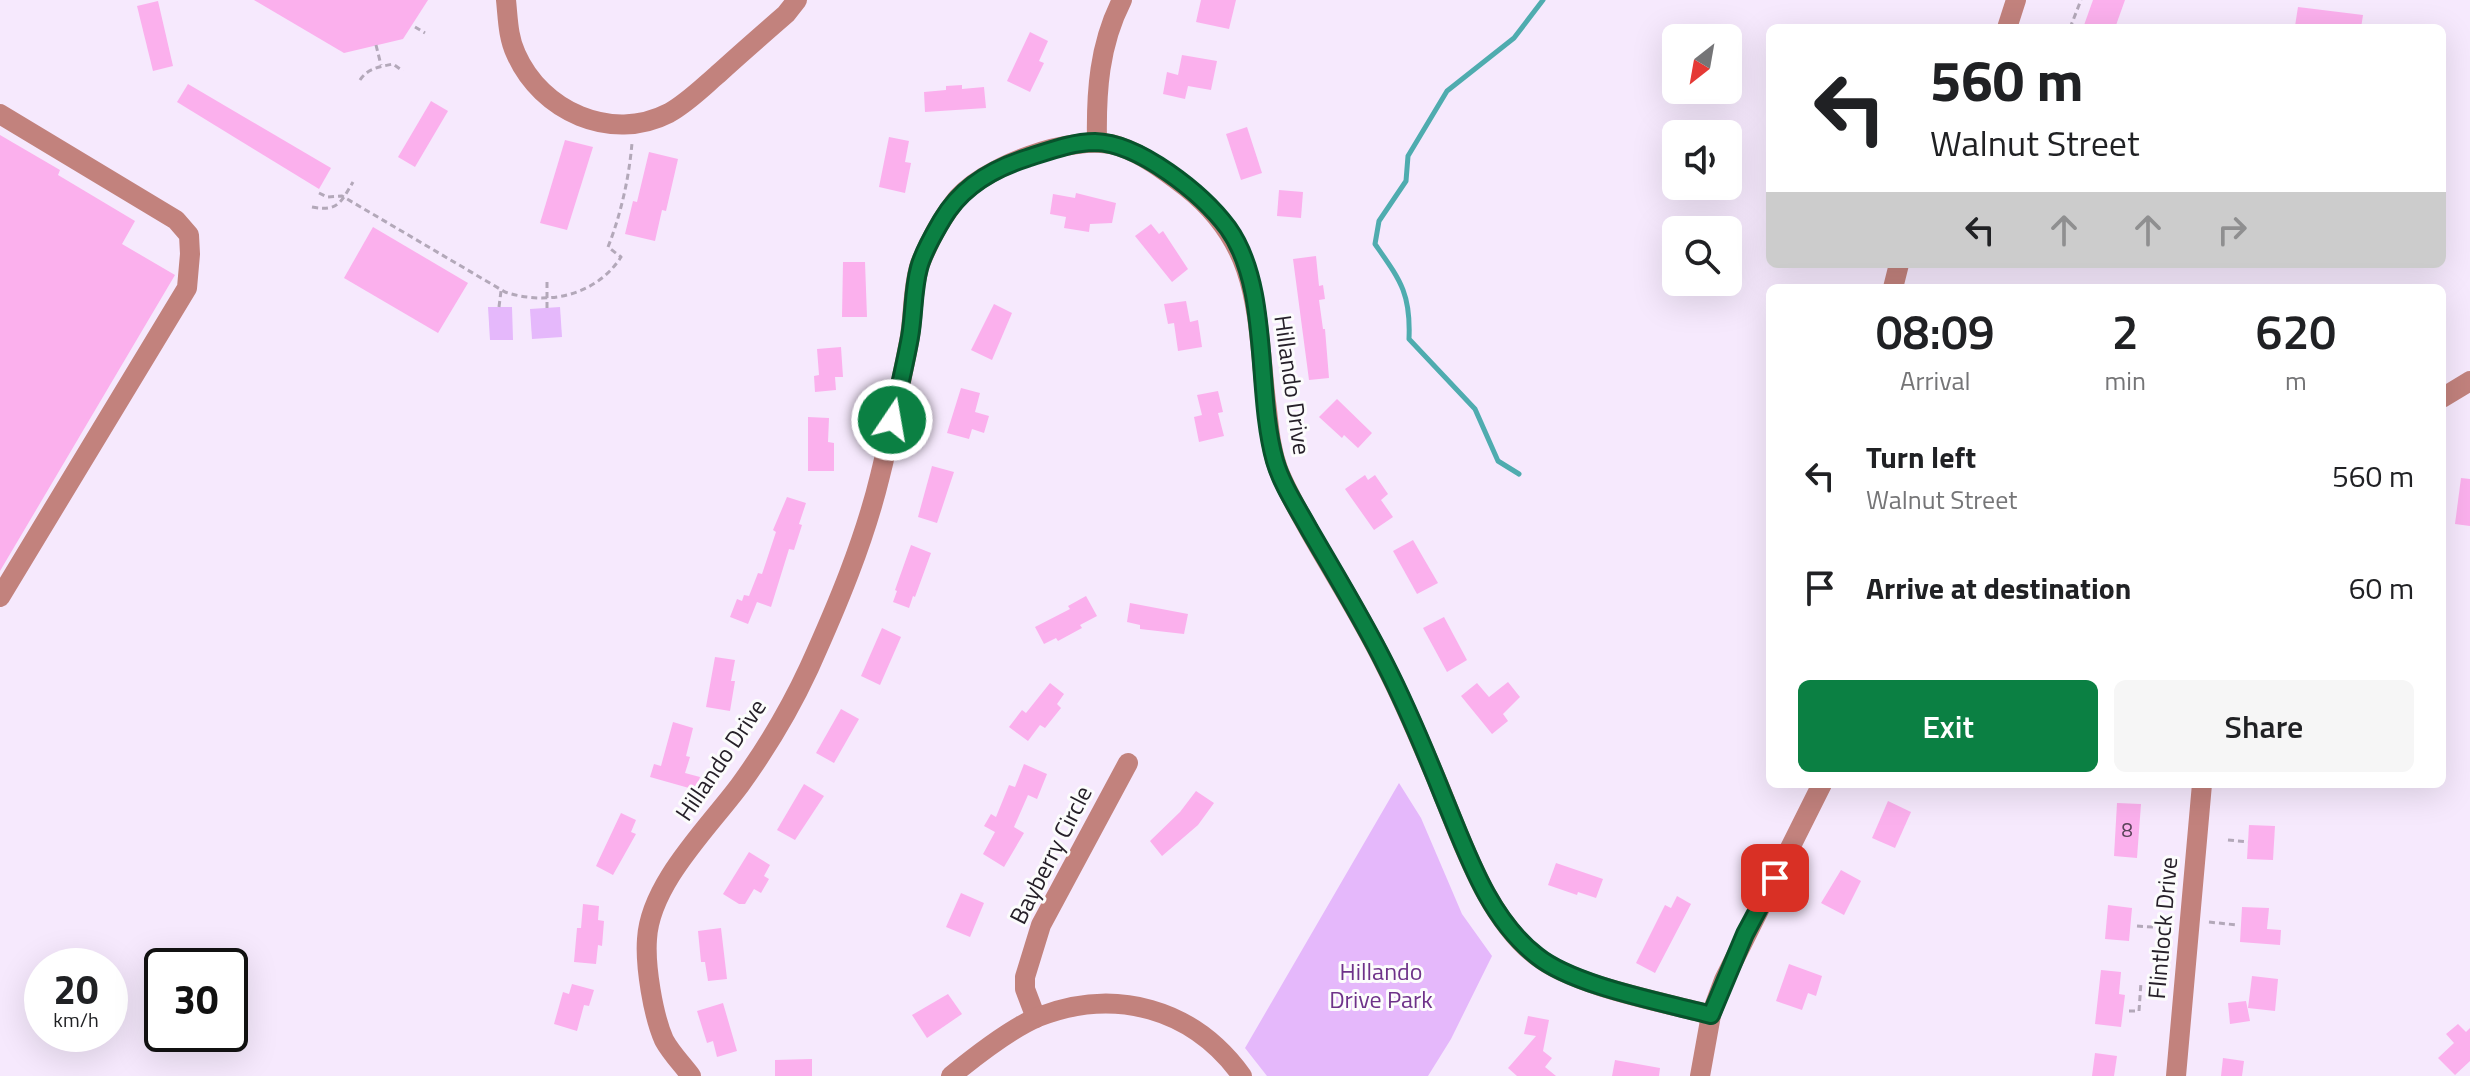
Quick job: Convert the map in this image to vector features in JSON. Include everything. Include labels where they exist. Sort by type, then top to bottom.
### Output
[{"type":"street","points":[[506,0],[509,36],[516,55],[540,90],[574,114],[592,121],[621,125],[636,125],[668,113],[689,99],[786,14],[797,0]]},
{"type":"street","points":[[1097,142],[1098,78],[1103,49],[1122,0]]},
{"type":"street","points":[[2008,24],[2016,0]]},
{"type":"street","points":[[0,114],[176,220],[189,235],[190,254],[187,288],[0,597]]},
{"type":"street","name":"Hillando Drive","points":[[691,1076],[673,1055],[659,1027],[649,974],[647,939],[651,917],[671,875],[744,780],[784,717],[808,670],[844,583],[869,518],[880,475],[910,338],[919,267],[943,219],[957,197],[968,188],[1009,164],[1060,148],[1097,142],[1119,146],[1161,167],[1209,205],[1230,230],[1239,247],[1250,278],[1270,437],[1284,484],[1385,664],[1494,909],[1517,939],[1539,959],[1564,973],[1711,1015]]},
{"type":"street","points":[[2446,396],[2470,381]]},
{"type":"street","name":"Bayberry Circle","points":[[1036,1018],[1025,989],[1025,977],[1041,925],[1128,763]]},
{"type":"street","points":[[1700,1076],[1711,1015],[1745,934],[1820,788]]},
{"type":"street","name":"Flintlock Drive","points":[[2176,1076],[2202,788]]},
{"type":"street","points":[[951,1076],[970,1060],[1036,1018],[1099,1002],[1136,1005],[1169,1015],[1200,1034],[1230,1059],[1242,1076]]},
{"type":"path","points":[[2072,24],[2081,0]]},
{"type":"path","points":[[415,27],[425,33]]},
{"type":"path","points":[[376,45],[382,66]]},
{"type":"path","points":[[360,80],[366,71],[382,66],[393,64],[403,71]]},
{"type":"path","points":[[319,193],[327,197],[344,197],[502,290],[515,295],[561,298],[595,283],[621,257],[608,247],[616,227],[632,143],[636,137]]},
{"type":"path","points":[[312,207],[333,207],[353,182]]},
{"type":"path","points":[[547,282],[547,308]]},
{"type":"path","points":[[499,307],[502,290]]},
{"type":"path","points":[[2228,840],[2248,842]]},
{"type":"path","points":[[2205,922],[2237,925]]},
{"type":"path","points":[[2137,926],[2167,928]]},
{"type":"path","points":[[2129,1011],[2139,1011],[2141,982]]},
{"type":"green space","points":[[488,307],[512,307],[513,340],[490,340]]},
{"type":"green space","points":[[560,307],[562,337],[532,339],[530,309]]},
{"type":"green space","name":"Hillando Drive Park","points":[[1399,783],[1421,818],[1462,914],[1492,956],[1451,1039],[1428,1076],[1267,1076],[1245,1048]]},
{"type":"building","points":[[254,0],[428,0],[403,39],[344,53]]},
{"type":"building","points":[[1201,0],[1236,0],[1229,29],[1196,22]]},
{"type":"building","points":[[2093,0],[2125,0],[2116,24],[2084,24]]},
{"type":"building","points":[[158,1],[173,66],[153,71],[137,6]]},
{"type":"building","points":[[2298,7],[2363,15],[2362,24],[2295,24]]},
{"type":"building","points":[[1030,32],[1048,41],[1039,61],[1044,63],[1030,92],[1007,81]]},
{"type":"building","points":[[1182,55],[1217,61],[1211,90],[1188,86],[1185,99],[1163,94],[1167,72],[1178,75]]},
{"type":"building","points":[[188,84],[331,168],[319,189],[177,102]]},
{"type":"building","points":[[962,85],[962,89],[984,87],[986,108],[925,112],[924,92]]},
{"type":"building","points":[[431,101],[448,111],[415,167],[398,157]]},
{"type":"building","points":[[1247,127],[1262,173],[1241,180],[1226,134]]},
{"type":"building","points":[[0,135],[60,170],[58,175],[135,221],[122,244],[175,275],[0,571]]},
{"type":"building","points":[[889,137],[909,141],[905,162],[911,163],[905,193],[879,187]]},
{"type":"building","points":[[565,140],[593,147],[567,230],[540,223]]},
{"type":"building","points":[[649,152],[678,159],[666,211],[662,210],[655,241],[625,234],[633,201],[637,202]]},
{"type":"building","points":[[1279,190],[1303,192],[1301,218],[1277,216]]},
{"type":"building","points":[[1076,193],[1116,203],[1112,223],[1090,224],[1089,232],[1064,228],[1066,217],[1050,214],[1053,194],[1075,198]]},
{"type":"building","points":[[1151,224],[1159,234],[1163,231],[1188,269],[1172,282],[1135,236]]},
{"type":"building","points":[[373,227],[468,283],[438,333],[344,278]]},
{"type":"building","points":[[1316,256],[1319,286],[1323,285],[1325,299],[1319,300],[1329,378],[1309,380],[1293,259]]},
{"type":"building","points":[[843,262],[865,262],[867,317],[842,317]]},
{"type":"building","points":[[1186,301],[1190,322],[1198,320],[1202,347],[1178,351],[1174,323],[1168,324],[1164,304]]},
{"type":"building","points":[[994,304],[1012,313],[992,360],[971,350]]},
{"type":"building","points":[[841,347],[843,377],[835,377],[836,390],[815,392],[814,376],[819,375],[817,349]]},
{"type":"building","points":[[961,388],[980,393],[975,412],[989,416],[984,433],[972,429],[969,439],[947,433]]},
{"type":"building","points":[[1218,391],[1223,412],[1218,413],[1224,436],[1199,442],[1194,417],[1202,415],[1197,395]]},
{"type":"building","points":[[1337,399],[1372,433],[1358,448],[1319,417]]},
{"type":"building","points":[[808,417],[829,418],[828,442],[834,443],[834,471],[808,471]]},
{"type":"building","points":[[932,466],[954,472],[937,523],[918,517]]},
{"type":"building","points":[[1365,475],[1368,480],[1375,475],[1388,494],[1381,500],[1393,517],[1374,530],[1345,489]]},
{"type":"building","points":[[2461,478],[2470,479],[2470,526],[2455,524]]},
{"type":"building","points":[[787,497],[806,503],[799,524],[802,525],[794,550],[789,549],[771,607],[757,602],[748,624],[730,617],[737,599],[742,601],[744,595],[749,596],[758,573],[762,574],[776,532],[773,530]]},
{"type":"building","points":[[1413,540],[1438,583],[1417,594],[1393,551]]},
{"type":"building","points":[[911,545],[931,553],[909,608],[893,602]]},
{"type":"building","points":[[1086,596],[1097,616],[1058,641],[1056,638],[1044,644],[1035,627],[1070,609],[1068,606]]},
{"type":"building","points":[[1130,603],[1188,614],[1184,634],[1140,629],[1140,625],[1127,622]]},
{"type":"building","points":[[1444,617],[1467,660],[1447,672],[1423,628]]},
{"type":"building","points":[[882,628],[901,637],[880,685],[861,676]]},
{"type":"building","points":[[715,657],[735,660],[730,711],[706,707]]},
{"type":"building","points":[[1508,682],[1520,697],[1503,714],[1508,721],[1492,734],[1461,696],[1477,683],[1489,697]]},
{"type":"building","points":[[1050,683],[1064,694],[1057,704],[1061,708],[1045,728],[1040,725],[1028,741],[1009,727],[1022,710],[1026,713]]},
{"type":"building","points":[[841,709],[859,719],[834,763],[816,753]]},
{"type":"building","points":[[673,722],[693,728],[685,773],[700,777],[696,790],[650,777],[654,764],[661,766]]},
{"type":"building","points":[[1024,764],[1047,774],[1037,799],[1028,795],[1014,827],[1024,833],[1004,867],[983,854],[995,832],[984,826],[991,814],[996,817],[1009,785],[1015,787]]},
{"type":"building","points":[[804,784],[824,796],[795,840],[777,830]]},
{"type":"building","points":[[1196,791],[1214,803],[1198,825],[1162,856],[1150,841],[1180,812]]},
{"type":"building","points":[[1888,801],[1911,812],[1895,848],[1872,838]]},
{"type":"building","points":[[2117,803],[2141,804],[2137,858],[2114,856]]},
{"type":"building","points":[[621,813],[636,820],[631,832],[636,834],[613,875],[596,866]]},
{"type":"building","points":[[2249,825],[2275,826],[2273,860],[2247,859]]},
{"type":"building","points":[[749,852],[770,865],[764,876],[769,879],[761,893],[754,889],[745,904],[739,904],[723,894]]},
{"type":"building","points":[[1556,863],[1603,879],[1596,898],[1548,885]]},
{"type":"building","points":[[1841,870],[1861,881],[1844,915],[1821,903]]},
{"type":"building","points":[[961,893],[984,903],[970,937],[946,927]]},
{"type":"building","points":[[1677,896],[1691,904],[1655,973],[1636,963],[1665,905],[1671,908]]},
{"type":"building","points":[[583,904],[599,906],[598,920],[604,921],[602,946],[598,945],[596,964],[574,962]]},
{"type":"building","points":[[2108,905],[2132,908],[2129,941],[2105,939]]},
{"type":"building","points":[[2242,907],[2269,908],[2267,929],[2281,930],[2280,945],[2240,942]]},
{"type":"building","points":[[721,928],[727,979],[708,981],[705,962],[701,962],[698,931]]},
{"type":"building","points":[[1789,964],[1822,976],[1816,996],[1808,993],[1802,1010],[1776,1001]]},
{"type":"building","points":[[2101,970],[2121,972],[2119,994],[2125,995],[2121,1027],[2095,1024]]},
{"type":"building","points":[[2252,976],[2278,979],[2275,1011],[2248,1008]]},
{"type":"building","points":[[572,984],[594,990],[589,1006],[584,1005],[577,1031],[554,1024],[563,992],[569,994]]},
{"type":"building","points":[[948,994],[962,1014],[927,1038],[912,1015]]},
{"type":"building","points":[[2246,1001],[2250,1021],[2230,1024],[2228,1003]]},
{"type":"building","points":[[723,1003],[737,1051],[717,1057],[713,1041],[707,1043],[697,1011]]},
{"type":"building","points":[[1528,1016],[1549,1020],[1543,1051],[1552,1058],[1545,1067],[1556,1076],[1517,1076],[1508,1068],[1536,1036],[1524,1034]]},
{"type":"building","points":[[2458,1024],[2466,1032],[2470,1028],[2470,1061],[2455,1075],[2438,1058],[2454,1043],[2446,1034]]},
{"type":"building","points":[[2095,1053],[2117,1056],[2114,1076],[2092,1076]]},
{"type":"building","points":[[2223,1058],[2244,1061],[2242,1076],[2221,1076]]},
{"type":"building","points":[[812,1059],[812,1076],[775,1076],[775,1060]]},
{"type":"building","points":[[1615,1060],[1660,1068],[1659,1076],[1612,1076]]},
{"type":"waterway","points":[[1519,474],[1498,461],[1475,409],[1409,339],[1406,298],[1375,244],[1379,221],[1406,181],[1408,156],[1447,91],[1514,38],[1543,0]]},
{"type":"route","points":[[892,420],[910,338],[919,267],[957,197],[1009,164],[1079,143],[1119,146],[1161,167],[1209,205],[1230,230],[1239,247],[1250,278],[1270,437],[1284,484],[1385,664],[1464,847],[1494,909],[1517,939],[1539,959],[1564,973],[1711,1015],[1745,934],[1775,878]]}]
